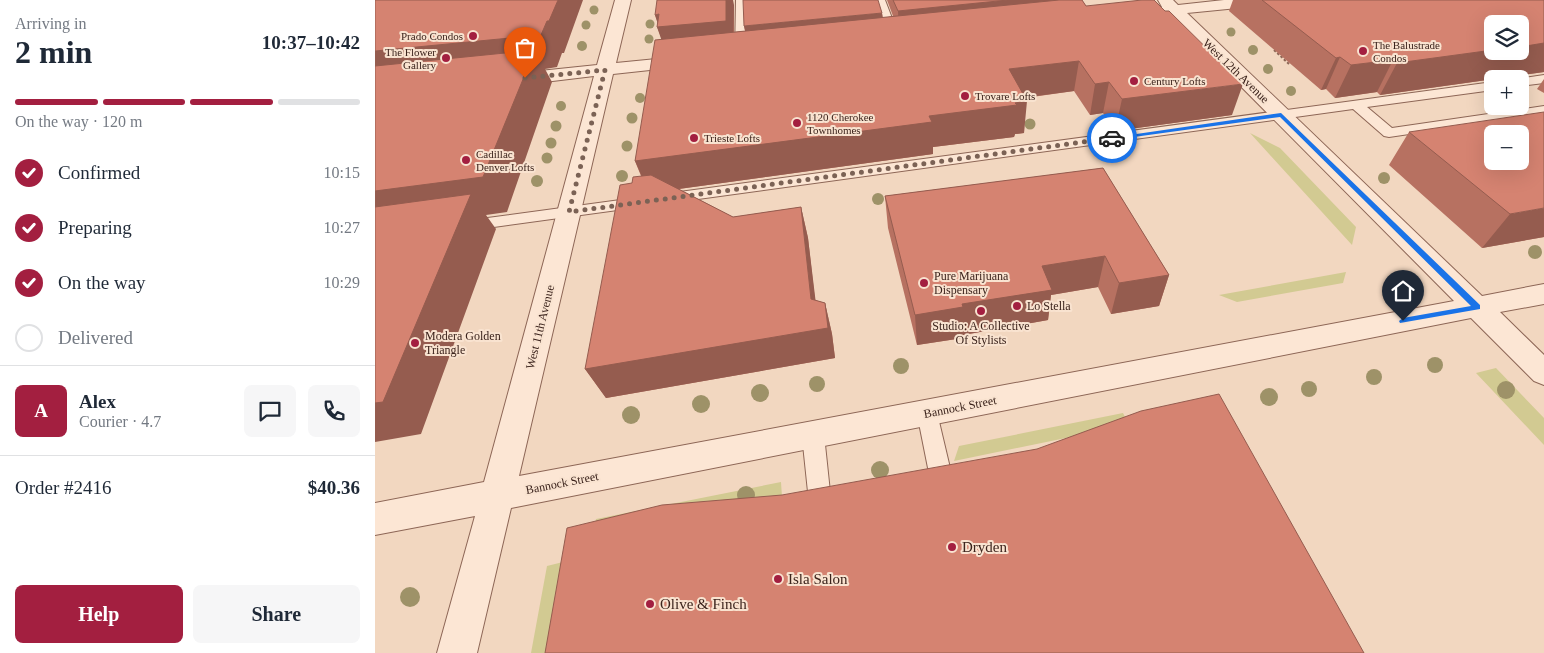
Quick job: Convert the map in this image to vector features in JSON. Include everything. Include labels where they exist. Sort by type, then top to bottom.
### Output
[{"type":"street","name":"West 11th Avenue","points":[[457,653],[623,0]]},
{"type":"street","points":[[1114,16],[1169,5],[1268,0]]},
{"type":"street","name":"West 12th Avenue","points":[[1169,5],[1544,372]]},
{"type":"street","points":[[875,42],[913,38]]},
{"type":"street","points":[[722,58],[761,54]]},
{"type":"street","points":[[493,82],[702,60]]},
{"type":"street","name":"Bannock Street","points":[[375,519],[1544,294]]},
{"type":"lane","points":[[741,0],[741,56]]},
{"type":"lane","points":[[880,0],[894,40]]},
{"type":"lane","points":[[1529,81],[1544,79]]},
{"type":"lane","points":[[449,228],[1484,87]]},
{"type":"lane","points":[[1356,104],[1389,133],[1544,110]]},
{"type":"lane","points":[[927,413],[939,468]]},
{"type":"lane","points":[[813,435],[819,492]]},
{"type":"path","points":[[1274,50],[1289,64]]},
{"type":"shaded area","points":[[1250,133],[1280,148],[1356,227],[1352,245]]},
{"type":"shaded area","points":[[1346,272],[1343,283],[1237,302],[1219,295]]},
{"type":"shaded area","points":[[1496,368],[1544,418],[1544,445],[1476,373]]},
{"type":"shaded area","points":[[1123,413],[1129,425],[954,461],[959,446]]},
{"type":"shaded area","points":[[781,482],[782,497],[593,535],[596,519]]},
{"type":"shaded area","points":[[567,561],[552,653],[531,653],[547,566]]},
{"type":"building","points":[[375,0],[558,0],[541,35],[375,51]]},
{"type":"building","points":[[657,0],[726,0],[726,21],[657,27],[659,14],[655,15]]},
{"type":"building","points":[[743,0],[878,0],[882,13],[744,26]]},
{"type":"building","points":[[893,0],[1008,0],[898,11]]},
{"type":"building","points":[[1059,0],[1082,0],[1086,6],[1154,0],[1165,11],[1169,11],[1243,84],[1122,99],[1109,82],[1095,84],[1079,61],[1009,69],[1027,101],[1015,103],[1017,105],[929,116],[932,122],[635,161],[655,40]]},
{"type":"building","points":[[1262,0],[1544,0],[1544,43],[1529,46],[1529,15],[1484,15],[1484,51],[1397,63],[1393,60],[1351,65],[1340,57],[1336,58]]},
{"type":"building","points":[[535,50],[483,177],[375,191],[375,66]]},
{"type":"building","points":[[1544,112],[1544,208],[1510,214],[1409,132]]},
{"type":"building","points":[[1103,168],[1169,275],[1119,283],[1105,256],[1042,266],[1052,290],[962,304],[963,307],[915,315],[885,196]]},
{"type":"building","points":[[651,175],[733,217],[801,207],[811,299],[825,303],[828,328],[585,369],[620,185],[632,183],[633,177]]},
{"type":"building","points":[[471,194],[383,402],[375,403],[375,207]]},
{"type":"building","name":"Dryden","points":[[1219,394],[1364,653],[545,653],[567,528],[662,505],[782,495],[1037,449],[1141,411]]},
{"type":"way so far","points":[[525,78],[605,70],[569,212],[1112,138]]},
{"type":"place","name":"Prado Condos","points":[[473,36]]},
{"type":"place","name":"The Balustrade Condos","points":[[1363,51]]},
{"type":"place","name":"The Flower Gallery","points":[[446,58]]},
{"type":"place","name":"Century Lofts","points":[[1134,81]]},
{"type":"place","name":"Trovare Lofts","points":[[965,96]]},
{"type":"place","name":"1120 Cherokee Townhomes","points":[[797,123]]},
{"type":"place","name":"Trieste Lofts","points":[[694,138]]},
{"type":"place","name":"Cadillac Denver Lofts","points":[[466,160]]},
{"type":"place","name":"Pure Marijuana Dispensary","points":[[924,283]]},
{"type":"place","name":"Lo Stella","points":[[1017,306]]},
{"type":"place","name":"Studio: A Collective Of Stylists","points":[[981,311]]},
{"type":"place","name":"Modera Golden Triangle","points":[[415,343]]},
{"type":"place","name":"Dryden","points":[[952,547]]},
{"type":"place","name":"Isla Salon","points":[[778,579]]},
{"type":"place","name":"Olive & Finch","points":[[650,604]]},
{"type":"route","points":[[1112,138],[1281,115],[1477,307],[1403,321]]}]
